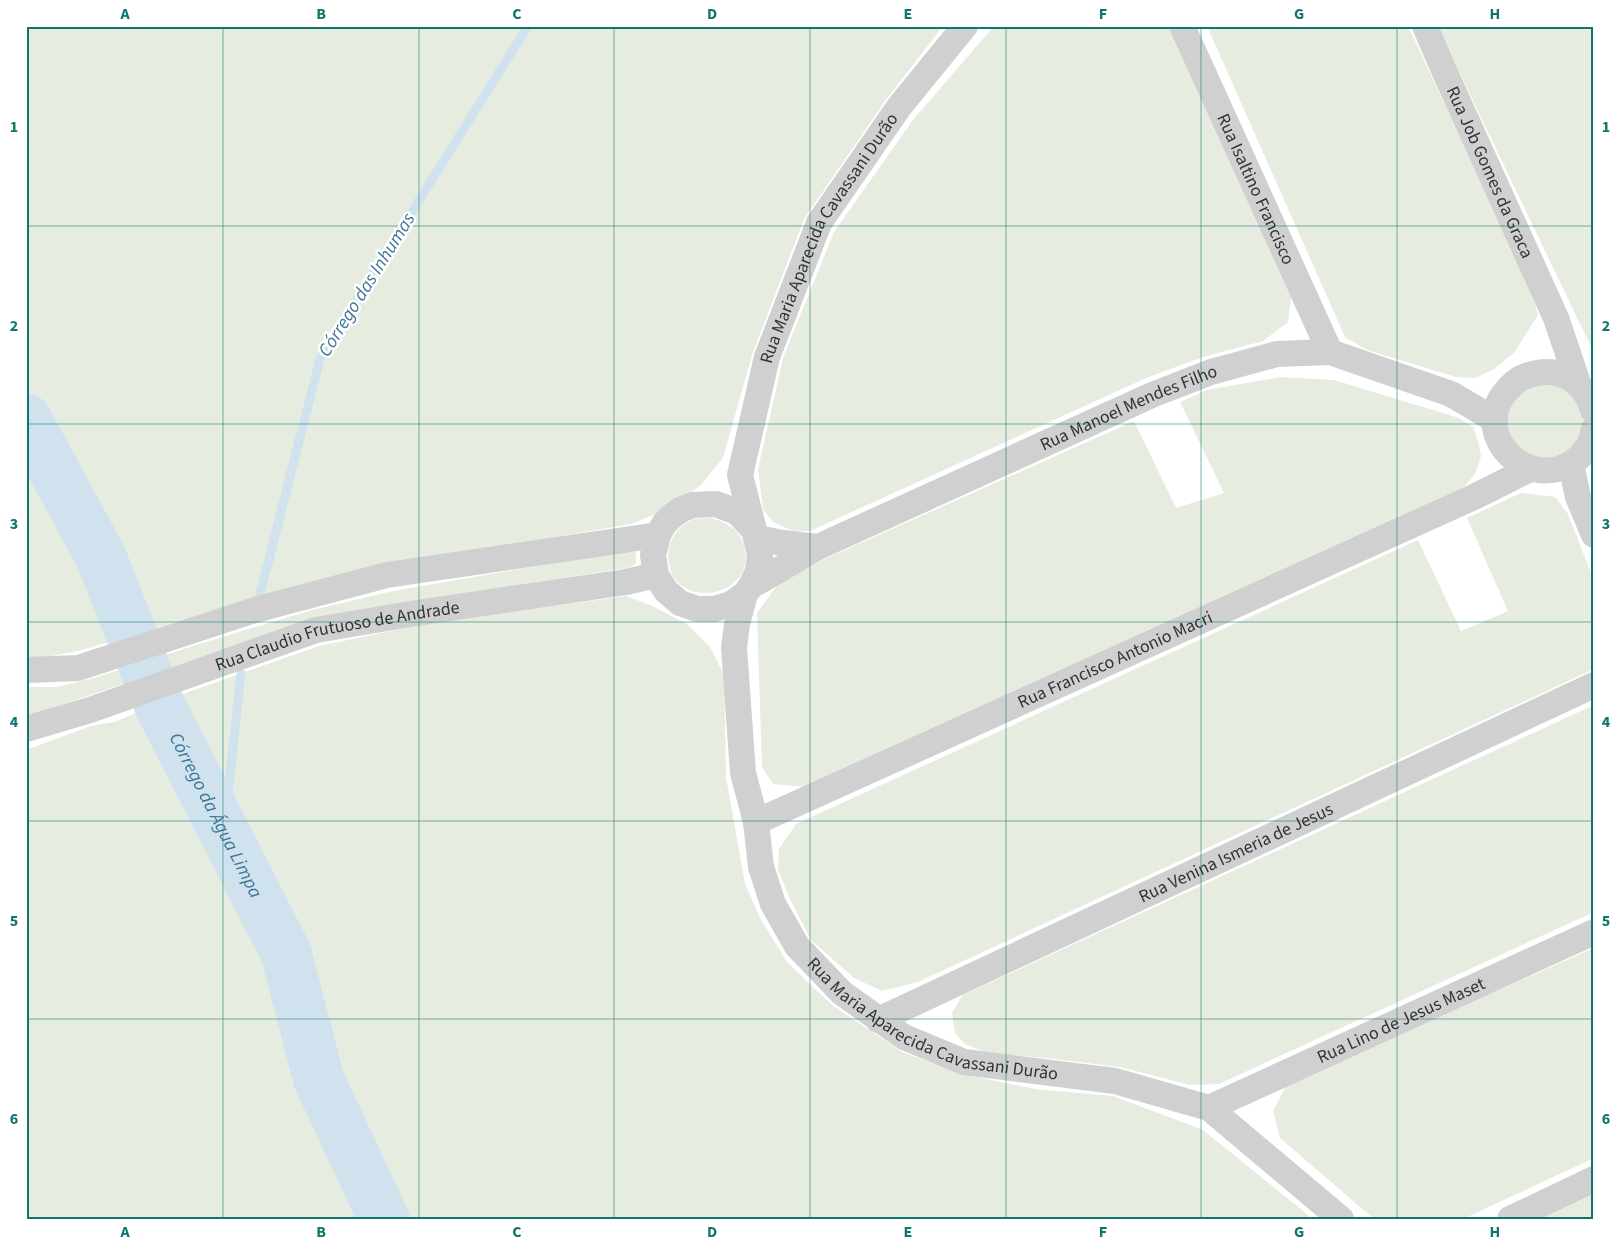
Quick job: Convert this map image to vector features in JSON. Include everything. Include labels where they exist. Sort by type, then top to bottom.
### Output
[{"type":"street","name":"Rua Maria Aparecida Cavassani Durão","points":[[755,533],[740,475],[767,357],[819,223],[899,107],[965,26]]},
{"type":"street","name":"Rua Isaltino Francisco","points":[[1182,26],[1330,352]]},
{"type":"street","name":"Rua Job Gomes da Graca","points":[[1425,26],[1556,318],[1578,383]]},
{"type":"street","name":"Rua Job Gomes da Graca","points":[[1552,372],[1556,318]]},
{"type":"street","name":"Rua Manoel Mendes Filho","points":[[748,590],[818,547],[1152,395],[1212,372],[1276,354],[1330,352],[1497,410]]},
{"type":"street","points":[[1536,372],[1552,372],[1578,383],[1590,398],[1594,428],[1588,447],[1581,456],[1564,467],[1544,471],[1521,464],[1503,448],[1497,434],[1497,410],[1509,387],[1521,377],[1536,372]]},
{"type":"street","name":"Rua Francisco Antonio Macri","points":[[756,822],[1474,497],[1521,464]]},
{"type":"street","points":[[1564,467],[1594,535]]},
{"type":"street","points":[[693,505],[716,504],[737,512],[755,533],[760,554],[758,571],[748,590],[731,604],[714,609],[697,609],[680,603],[666,591],[656,575],[653,555],[658,535],[664,524],[672,516],[719,490],[740,475]]},
{"type":"street","points":[[755,533],[783,543],[818,547]]},
{"type":"street","points":[[26,670],[78,668],[90,665],[255,610],[387,574],[658,535]]},
{"type":"street","name":"Rua Claudio Frutuoso de Andrade","points":[[26,729],[104,705],[316,630],[626,582],[656,575]]},
{"type":"street","name":"Rua Maria Aparecida Cavassani Durão","points":[[748,590],[736,624],[734,648],[743,773],[756,822],[761,867],[773,904],[797,946],[842,993],[878,1020],[904,1037],[964,1062],[1115,1081],[1209,1108],[1341,1219]]},
{"type":"street","points":[[697,609],[734,648]]},
{"type":"street","name":"Rua Venina Ismeria de Jesus","points":[[878,1020],[1594,685]]},
{"type":"street","name":"Rua Lino de Jesus Maset","points":[[1209,1108],[1594,932]]},
{"type":"street","points":[[1510,1219],[1594,1179]]},
{"type":"shaded area","points":[[26,26],[943,26],[885,101],[804,219],[752,355],[723,458],[701,485],[666,510],[631,524],[342,574],[82,650],[26,660]]},
{"type":"shaded area","points":[[994,26],[1168,26],[1291,298],[1288,322],[1263,341],[1203,357],[1146,378],[810,531],[793,531],[773,522],[763,509],[758,469],[783,358],[834,232],[913,120]]},
{"type":"shaded area","points":[[1207,26],[1408,26],[1531,289],[1538,315],[1514,353],[1494,369],[1475,378],[1456,377],[1367,350],[1345,337]]},
{"type":"shaded area","points":[[1439,26],[1594,26],[1594,353],[1454,61]]},
{"type":"shaded area","points":[[1281,377],[1334,380],[1459,418],[1473,427],[1478,441],[1481,456],[1475,474],[1461,491],[805,787],[773,784],[762,767],[757,613],[778,584],[827,558],[1134,421],[1176,508],[1224,493],[1180,402],[1207,390]]},
{"type":"shaded area","points":[[1545,383],[1559,386],[1572,394],[1580,407],[1583,421],[1580,435],[1572,448],[1559,456],[1545,459],[1531,456],[1518,448],[1510,435],[1507,421],[1510,407],[1518,394],[1531,386]]},
{"type":"shaded area","points":[[1521,493],[1555,497],[1568,514],[1594,581],[1594,669],[918,982],[882,991],[854,978],[811,940],[790,899],[778,870],[779,849],[796,824],[1418,540],[1461,631],[1508,611],[1467,518]]},
{"type":"shaded area","points":[[711,518],[723,522],[737,532],[745,550],[745,566],[738,579],[727,587],[713,592],[699,593],[686,588],[675,579],[668,557],[670,543],[677,531],[688,522],[695,519]]},
{"type":"shaded area","points":[[629,550],[636,553],[636,564],[627,568],[416,601],[204,656],[26,717],[26,687],[57,687],[94,678],[312,610],[393,591]]},
{"type":"shaded area","points":[[626,596],[652,606],[687,624],[710,647],[724,675],[726,777],[745,884],[760,918],[787,962],[832,1005],[902,1052],[962,1074],[1035,1089],[1113,1096],[1203,1130],[1313,1219],[26,1219],[26,750],[91,726],[114,722],[191,691],[319,646],[420,625]]},
{"type":"shaded area","points":[[1594,705],[1594,912],[1219,1084],[1190,1085],[1120,1067],[987,1053],[965,1044],[955,1033],[952,1013],[963,995]]},
{"type":"shaded area","points":[[1594,948],[1594,1158],[1463,1219],[1374,1219],[1280,1138],[1273,1111],[1287,1084]]},
{"type":"shaded area","points":[[1594,1193],[1594,1219],[1537,1219]]},
{"type":"waterway","name":"Córrego das Inhumas","points":[[259,598],[320,359],[528,26]]},
{"type":"waterway","name":"Córrego da Água Limpa","points":[[26,419],[101,557],[159,704],[286,953],[319,1080],[384,1219]]},
{"type":"waterway","name":"Córrego das Inhumas","points":[[224,831],[241,673]]}]
